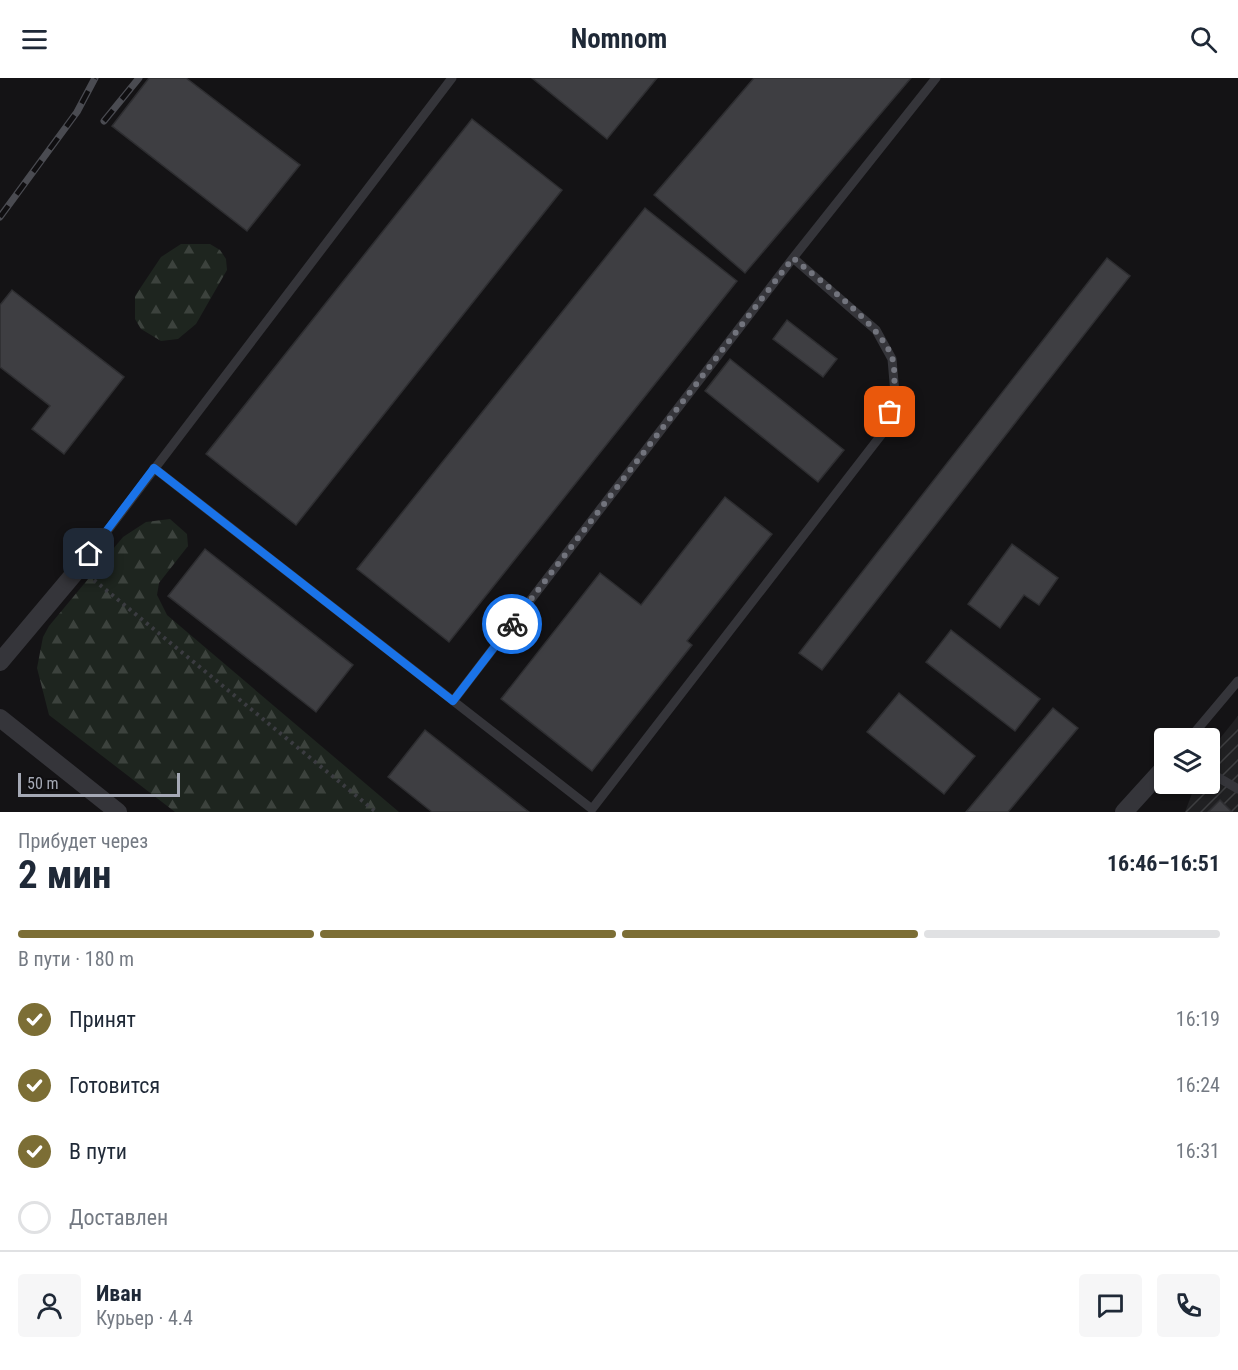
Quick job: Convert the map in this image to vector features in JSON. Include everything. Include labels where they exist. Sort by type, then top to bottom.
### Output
[{"type":"street","points":[[0,662],[79,568]]},
{"type":"street","points":[[0,718],[117,812]]},
{"type":"street","points":[[1124,812],[1154,779]]},
{"type":"lane","points":[[79,568],[452,78]]},
{"type":"lane","points":[[453,701],[793,258],[936,78]]},
{"type":"lane","points":[[154,468],[592,810],[885,430],[895,394],[892,359],[876,330],[793,258]]},
{"type":"lane","points":[[1198,728],[1238,681]]},
{"type":"lane","points":[[1220,778],[1238,789]]},
{"type":"path","points":[[79,568],[376,812]]},
{"type":"shaded area","points":[[1238,716],[1238,812],[1185,812],[1192,794],[1220,794],[1220,738]]},
{"type":"green space","points":[[181,244],[210,244],[220,250],[226,259],[227,270],[196,324],[178,339],[161,341],[141,329],[135,319],[135,296],[161,257]]},
{"type":"green space","points":[[170,519],[187,534],[188,546],[159,583],[157,595],[167,615],[399,812],[175,812],[49,715],[37,668],[43,637],[49,626],[123,537],[146,522]]},
{"type":"building","points":[[149,78],[186,78],[300,165],[247,231],[112,126]]},
{"type":"building","points":[[532,78],[657,78],[607,139]]},
{"type":"building","points":[[754,78],[911,78],[745,273],[654,195]]},
{"type":"building","points":[[472,119],[562,190],[296,525],[206,454]]},
{"type":"building","points":[[645,208],[737,281],[449,642],[357,569]]},
{"type":"building","points":[[1107,258],[1130,276],[822,670],[799,653]]},
{"type":"building","points":[[12,290],[124,377],[64,454],[32,429],[50,406],[0,367],[0,305]]},
{"type":"building","points":[[787,320],[837,359],[823,377],[773,339]]},
{"type":"building","points":[[730,359],[844,450],[818,482],[705,391]]},
{"type":"building","points":[[725,497],[772,534],[687,641],[692,645],[592,771],[501,699],[600,573],[641,605]]},
{"type":"building","points":[[1012,544],[1058,578],[1039,605],[1024,595],[1000,628],[968,604]]},
{"type":"building","points":[[205,549],[353,665],[316,712],[168,596]]},
{"type":"building","points":[[951,630],[1040,699],[1015,731],[926,662]]},
{"type":"building","points":[[899,693],[975,756],[944,794],[867,732]]},
{"type":"building","points":[[1053,708],[1078,728],[1008,812],[966,812]]},
{"type":"building","points":[[425,730],[529,812],[432,812],[388,777]]},
{"type":"building","points":[[1220,800],[1232,812],[1208,812]]},
{"type":"railway","points":[[0,217],[77,112],[95,78]]},
{"type":"railway","points":[[104,121],[139,78]]},
{"type":"way so far","points":[[512,624],[793,258],[876,330],[892,359],[895,394],[890,412]]},
{"type":"route","points":[[89,554],[154,468],[453,701],[512,624]]}]
